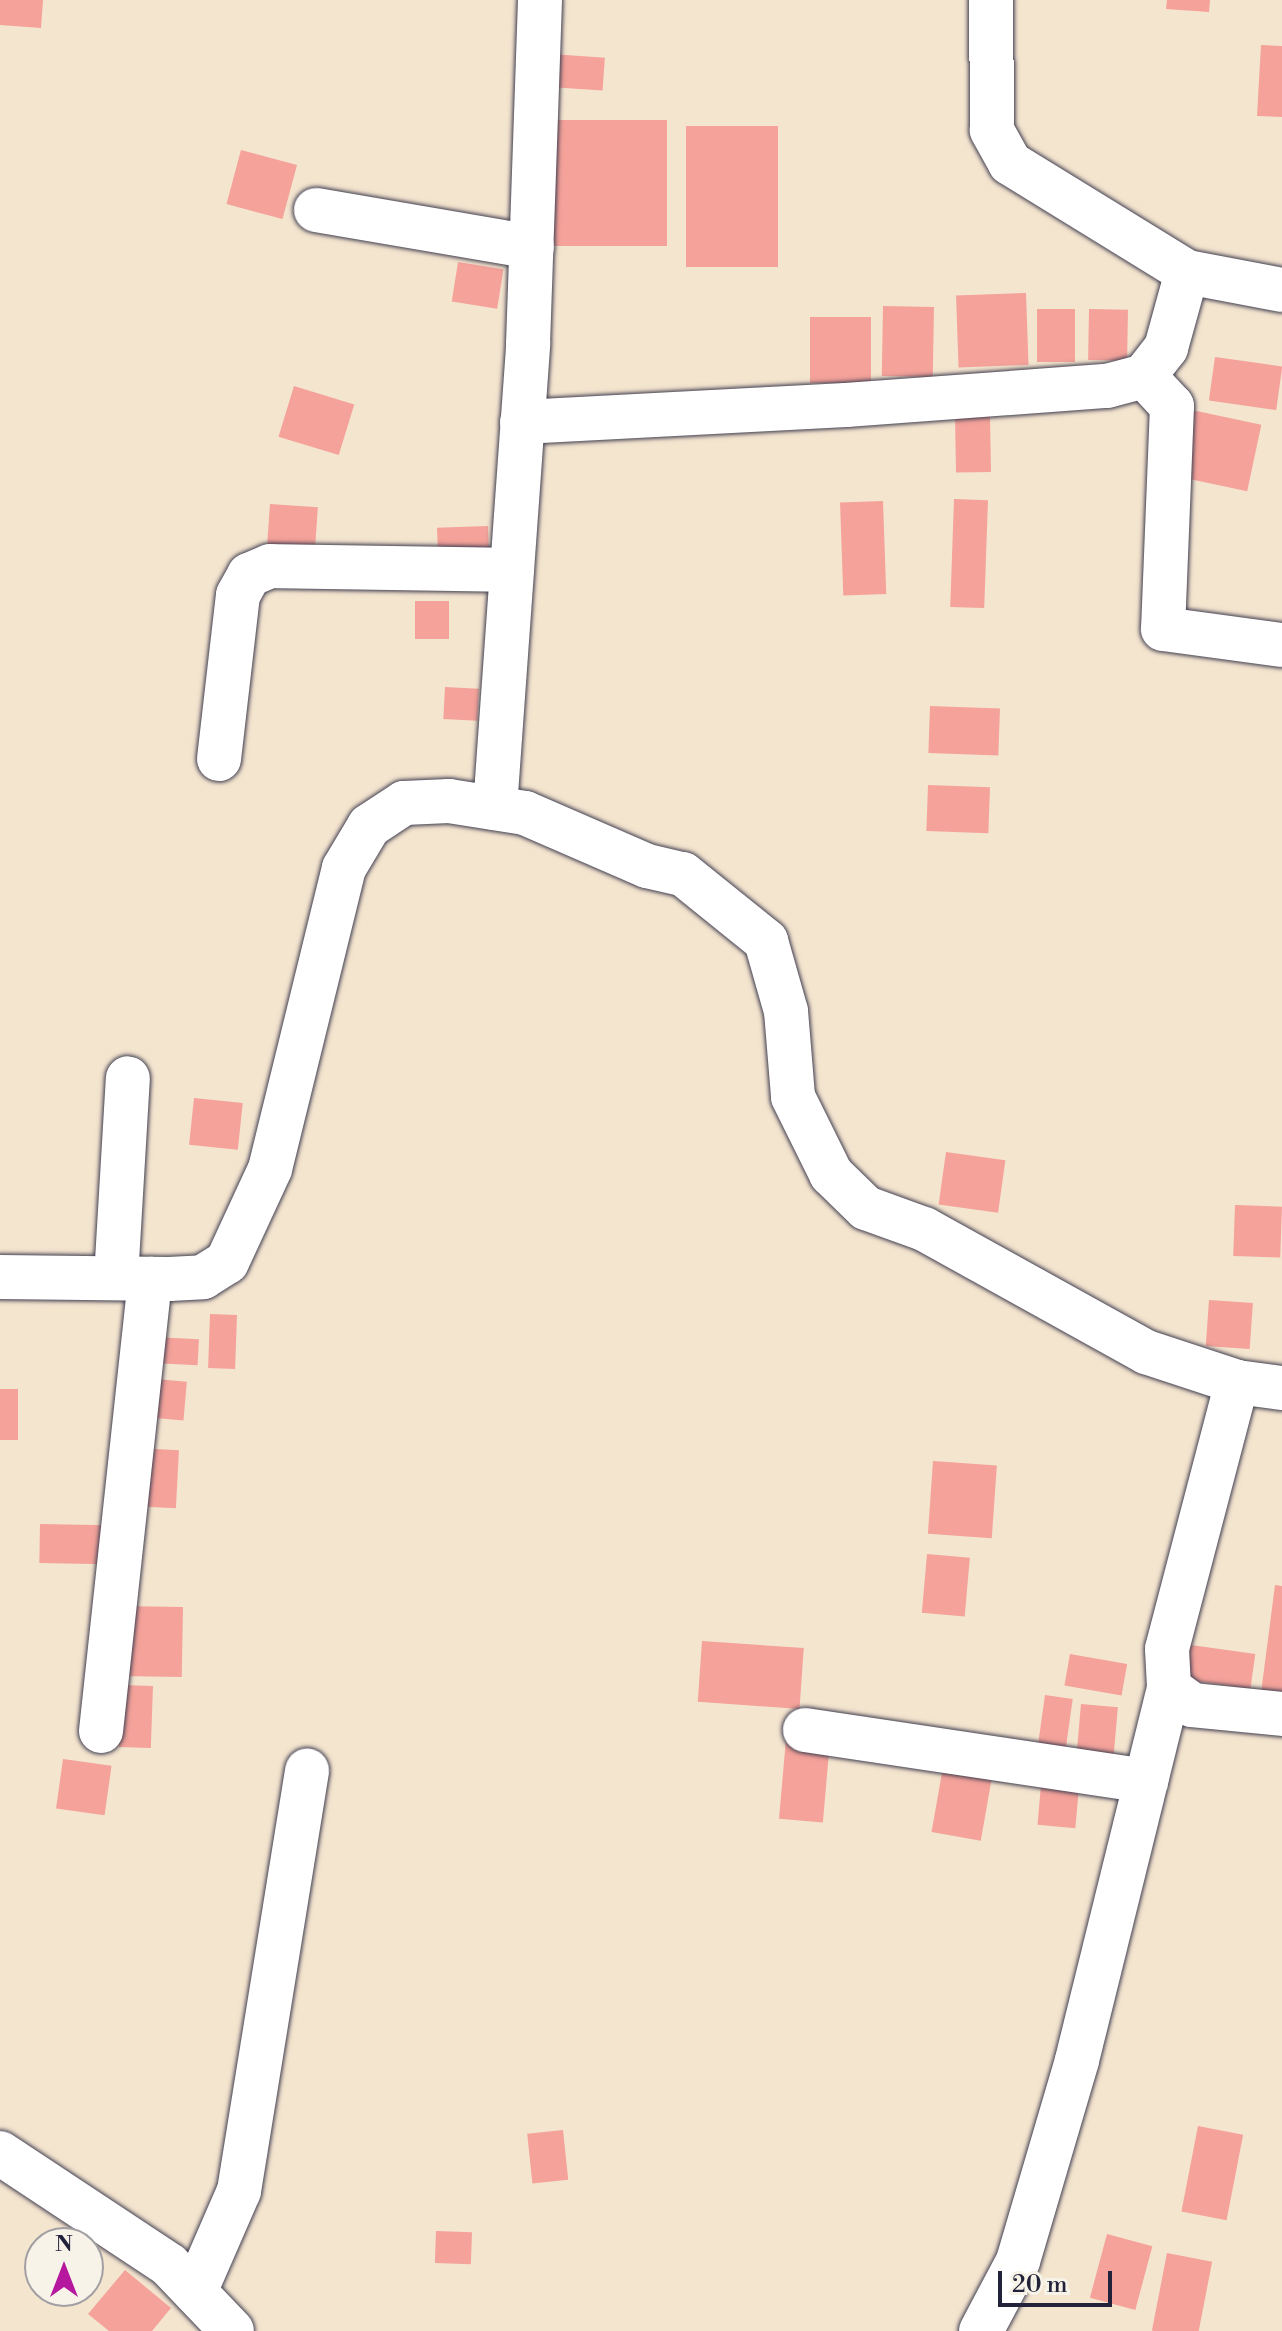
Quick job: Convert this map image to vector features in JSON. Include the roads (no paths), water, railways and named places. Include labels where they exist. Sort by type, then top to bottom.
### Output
[{"type":"street","points":[[495,808],[532,247],[540,0]]},
{"type":"street","points":[[991,0],[992,130],[1010,163],[1187,272],[1282,290]]},
{"type":"street","points":[[316,210],[532,247]]},
{"type":"street","points":[[522,422],[846,405],[1107,386],[1144,376],[1166,348],[1187,272]]},
{"type":"street","points":[[1144,376],[1172,406],[1163,629],[1282,645]]},
{"type":"street","points":[[219,759],[238,595],[249,575],[270,566],[512,570]]},
{"type":"street","points":[[0,1277],[203,1277],[227,1262],[243,1234],[270,1169],[344,868],[369,826],[404,803],[449,801],[525,813],[647,866],[683,874],[766,941],[786,1011],[793,1097],[831,1174],[866,1208],[924,1229],[1146,1352],[1237,1382],[1282,1388]]},
{"type":"street","points":[[101,1731],[133,1279],[128,1078]]},
{"type":"street","points":[[981,2331],[1018,2261],[1077,2060],[1169,1688],[1167,1649],[1237,1382]]},
{"type":"street","points":[[1169,1688],[1192,1705],[1282,1714]]},
{"type":"street","points":[[805,1730],[1146,1781]]},
{"type":"street","points":[[195,2292],[239,2191],[307,1770]]},
{"type":"street","points":[[0,2153],[169,2265],[232,2331]]}]
